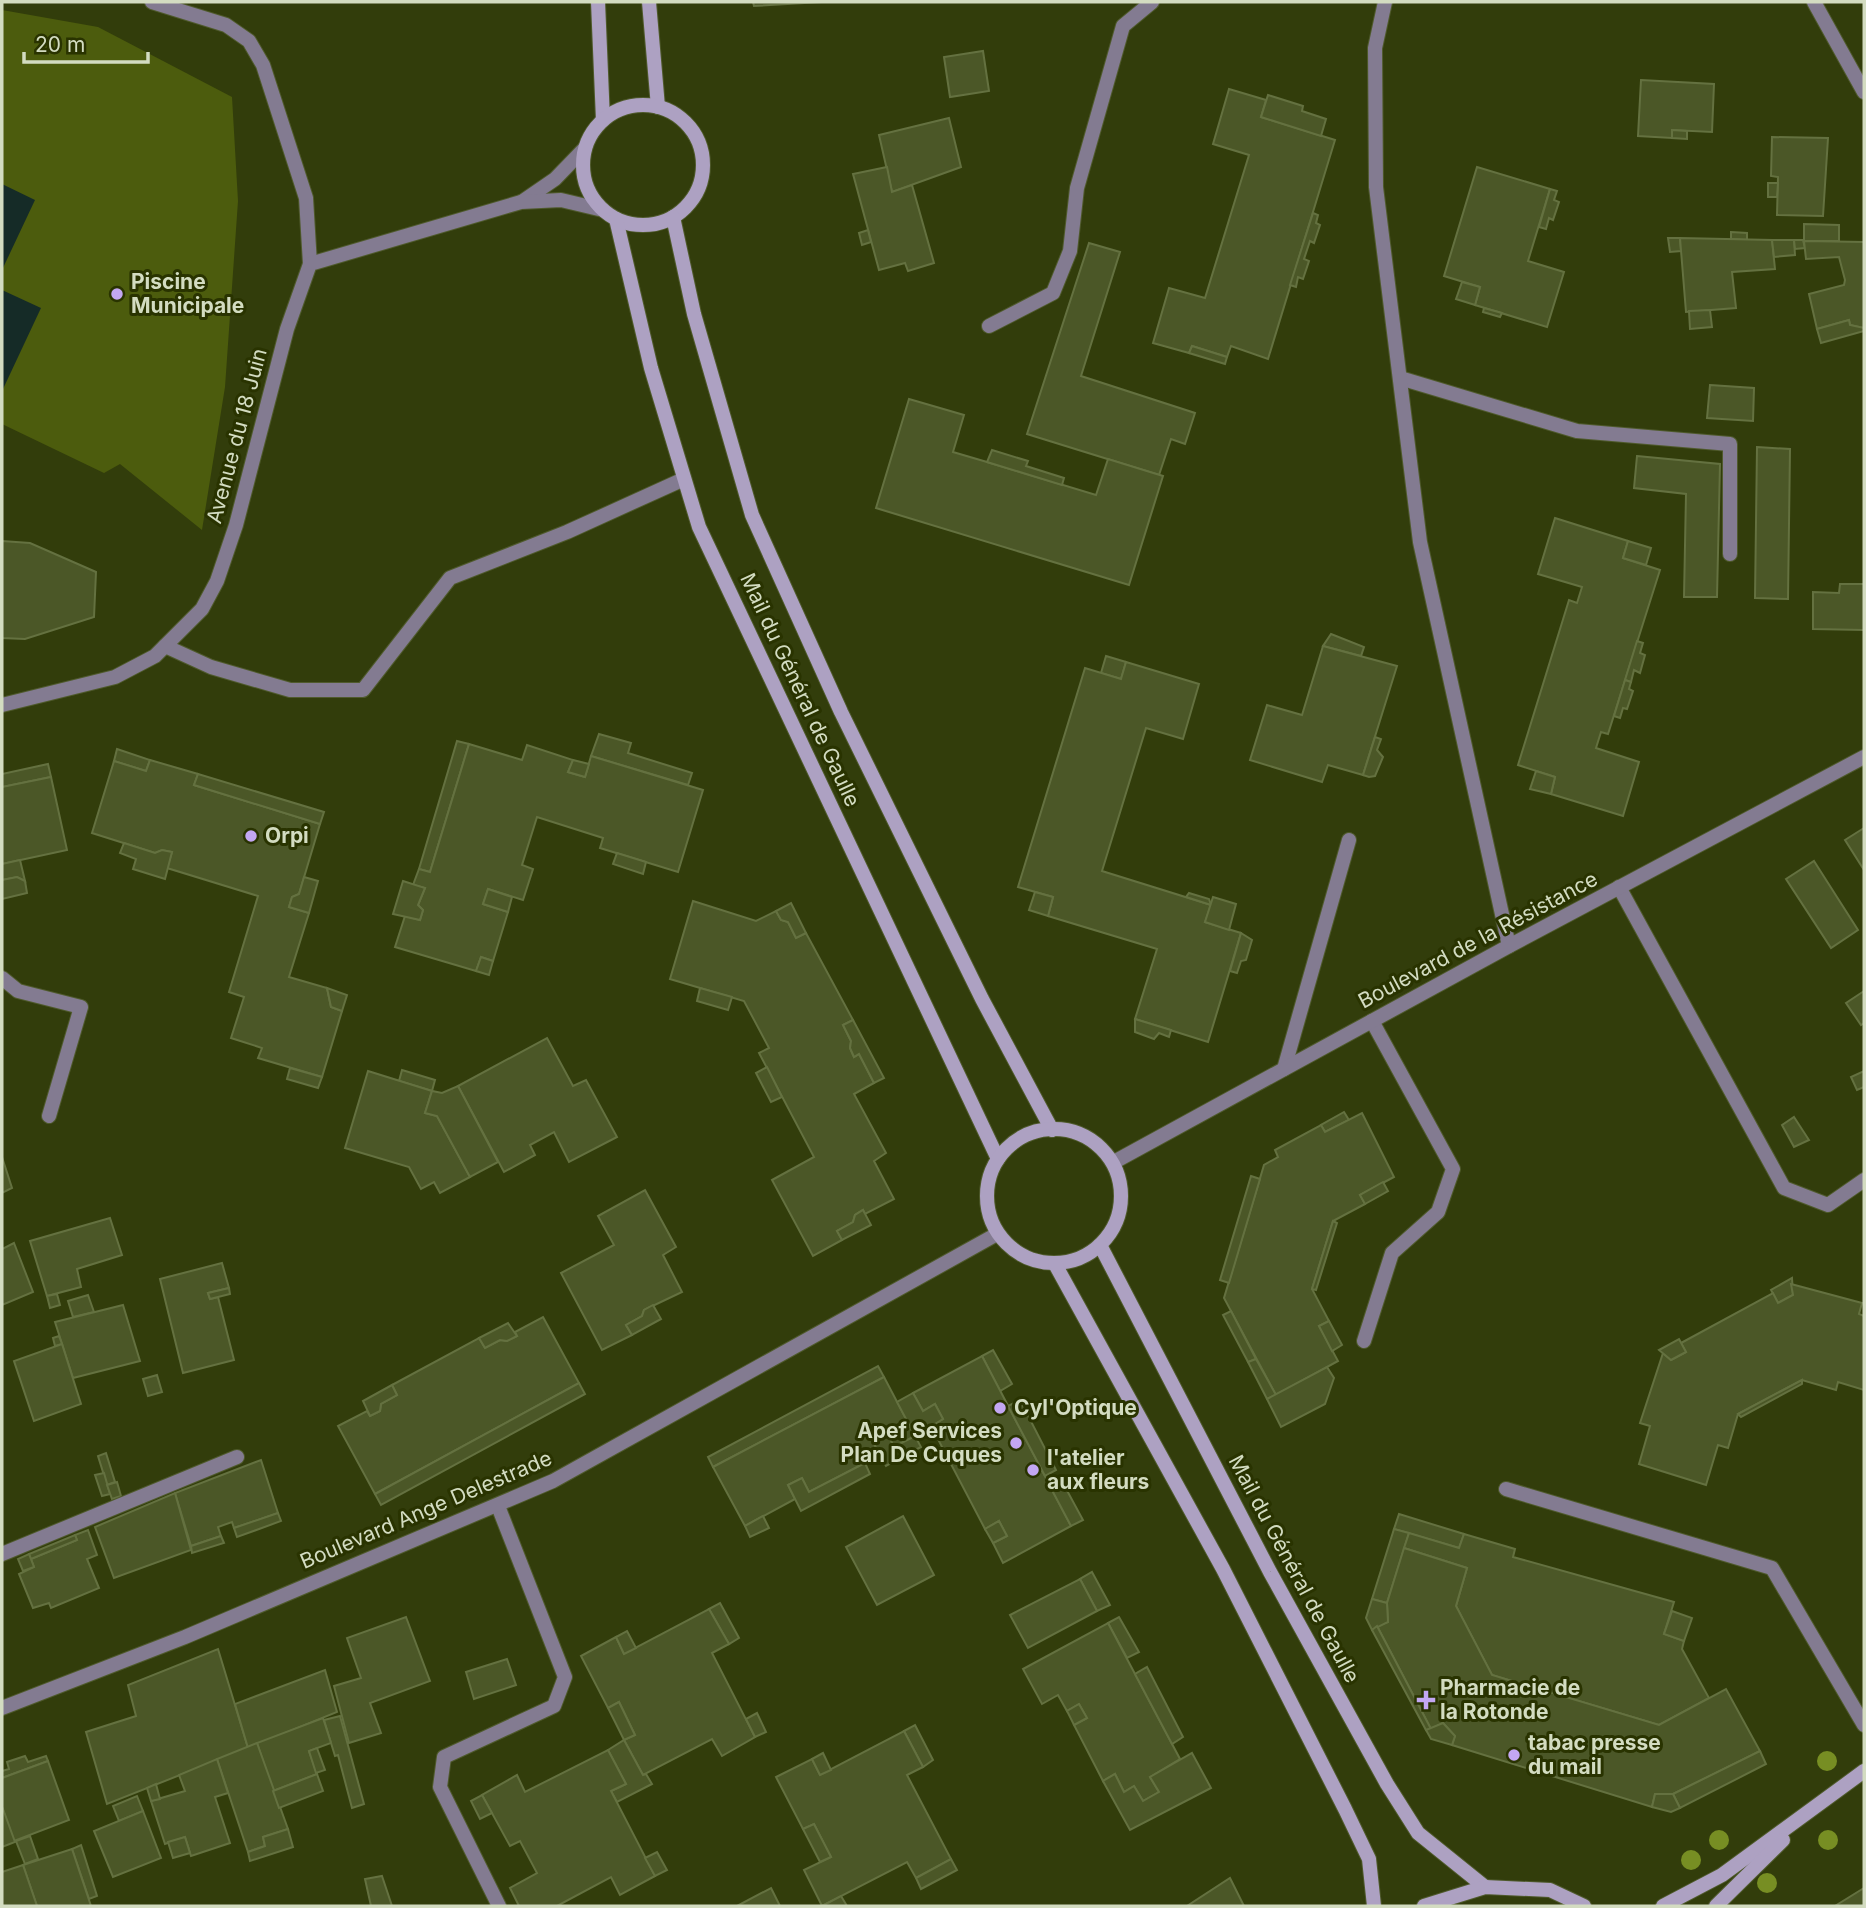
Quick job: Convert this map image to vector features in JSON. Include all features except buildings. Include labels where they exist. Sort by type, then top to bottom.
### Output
[{"type":"street","points":[[152,2],[226,25],[249,41],[263,65],[306,198],[310,264],[522,202],[561,200],[603,210]]},
{"type":"street","points":[[598,2],[603,121]]},
{"type":"street","points":[[649,2],[659,107]]},
{"type":"street","points":[[989,326],[1053,293],[1070,251],[1077,188],[1123,26],[1152,2]]},
{"type":"street","points":[[1385,2],[1375,48],[1376,187],[1420,542],[1509,946]]},
{"type":"street","points":[[1814,2],[1864,92]]},
{"type":"street","points":[[522,202],[555,179],[585,148],[603,121],[620,110],[639,105],[659,107],[685,122],[701,147],[703,167],[699,187],[689,204],[674,217],[655,224],[635,225],[616,219],[603,210],[592,197],[585,181],[585,148]]},
{"type":"street","name":"Mail du Général de Gaulle","points":[[674,217],[694,313],[752,515],[846,722],[982,999],[1052,1130]]},
{"type":"street","name":"Mail du Général de Gaulle","points":[[616,219],[651,368],[699,527],[998,1159]]},
{"type":"street","name":"Avenue du 18 Juin","points":[[2,705],[115,677],[155,656],[202,609],[217,581],[236,525],[287,329],[310,264]]},
{"type":"street","points":[[1400,378],[1577,431],[1730,443],[1730,554]]},
{"type":"street","points":[[164,646],[211,667],[290,690],[363,690],[450,578],[567,532],[684,479]]},
{"type":"street","name":"Boulevard de la Résistance","points":[[1114,1162],[1509,946],[1864,757]]},
{"type":"street","points":[[1284,1069],[1349,840]]},
{"type":"street","points":[[1619,887],[1784,1188],[1828,1205],[1864,1180]]},
{"type":"street","points":[[2,978],[18,991],[81,1007],[49,1116]]},
{"type":"street","points":[[1364,1341],[1392,1253],[1438,1212],[1452,1169],[1372,1021]]},
{"type":"street","points":[[1052,1130],[1076,1131],[1094,1141],[1114,1162],[1122,1194],[1119,1215],[1110,1234],[1100,1245],[1076,1260],[1055,1264],[1034,1261],[1014,1251],[997,1234],[986,1196],[998,1159],[1016,1140],[1036,1131],[1052,1130]]},
{"type":"street","name":"Boulevard Ange Delestrade","points":[[2,1708],[185,1637],[553,1481],[997,1234]]},
{"type":"street","name":"Mail du Général de Gaulle","points":[[1100,1245],[1270,1572],[1387,1784],[1418,1833],[1485,1886]]},
{"type":"street","points":[[1055,1264],[1223,1569],[1345,1809],[1369,1858],[1374,1906]]},
{"type":"street","points":[[2,1554],[237,1457]]},
{"type":"street","points":[[1506,1489],[1772,1568],[1864,1725]]},
{"type":"street","points":[[498,1506],[565,1677],[554,1706],[444,1756],[440,1787],[499,1906]]},
{"type":"street","points":[[1664,1906],[1722,1875],[1864,1771]]},
{"type":"street","points":[[1716,1906],[1816,1807]]},
{"type":"street","points":[[1424,1906],[1485,1886],[1549,1891],[1584,1906]]},
{"type":"green space","name":"Piscine Municipale","points":[[2,10],[98,27],[232,97],[238,201],[225,387],[202,530],[120,464],[104,473],[2,424]]},
{"type":"water","points":[[2,184],[35,200],[2,270]]},
{"type":"water","points":[[2,290],[41,308],[3,389],[2,389]]},
{"type":"place","name":"Piscine Municipale","points":[[117,294]]},
{"type":"place","name":"Orpi","points":[[251,836]]},
{"type":"place","name":"Cyl'Optique","points":[[1000,1408]]},
{"type":"place","name":"Apef Services Plan De Cuques","points":[[1016,1443]]},
{"type":"place","name":"l'atelier aux fleurs","points":[[1033,1470]]},
{"type":"place","name":"Pharmacie de la Rotonde","points":[[1426,1700]]},
{"type":"place","name":"tabac presse du mail","points":[[1514,1755]]}]
